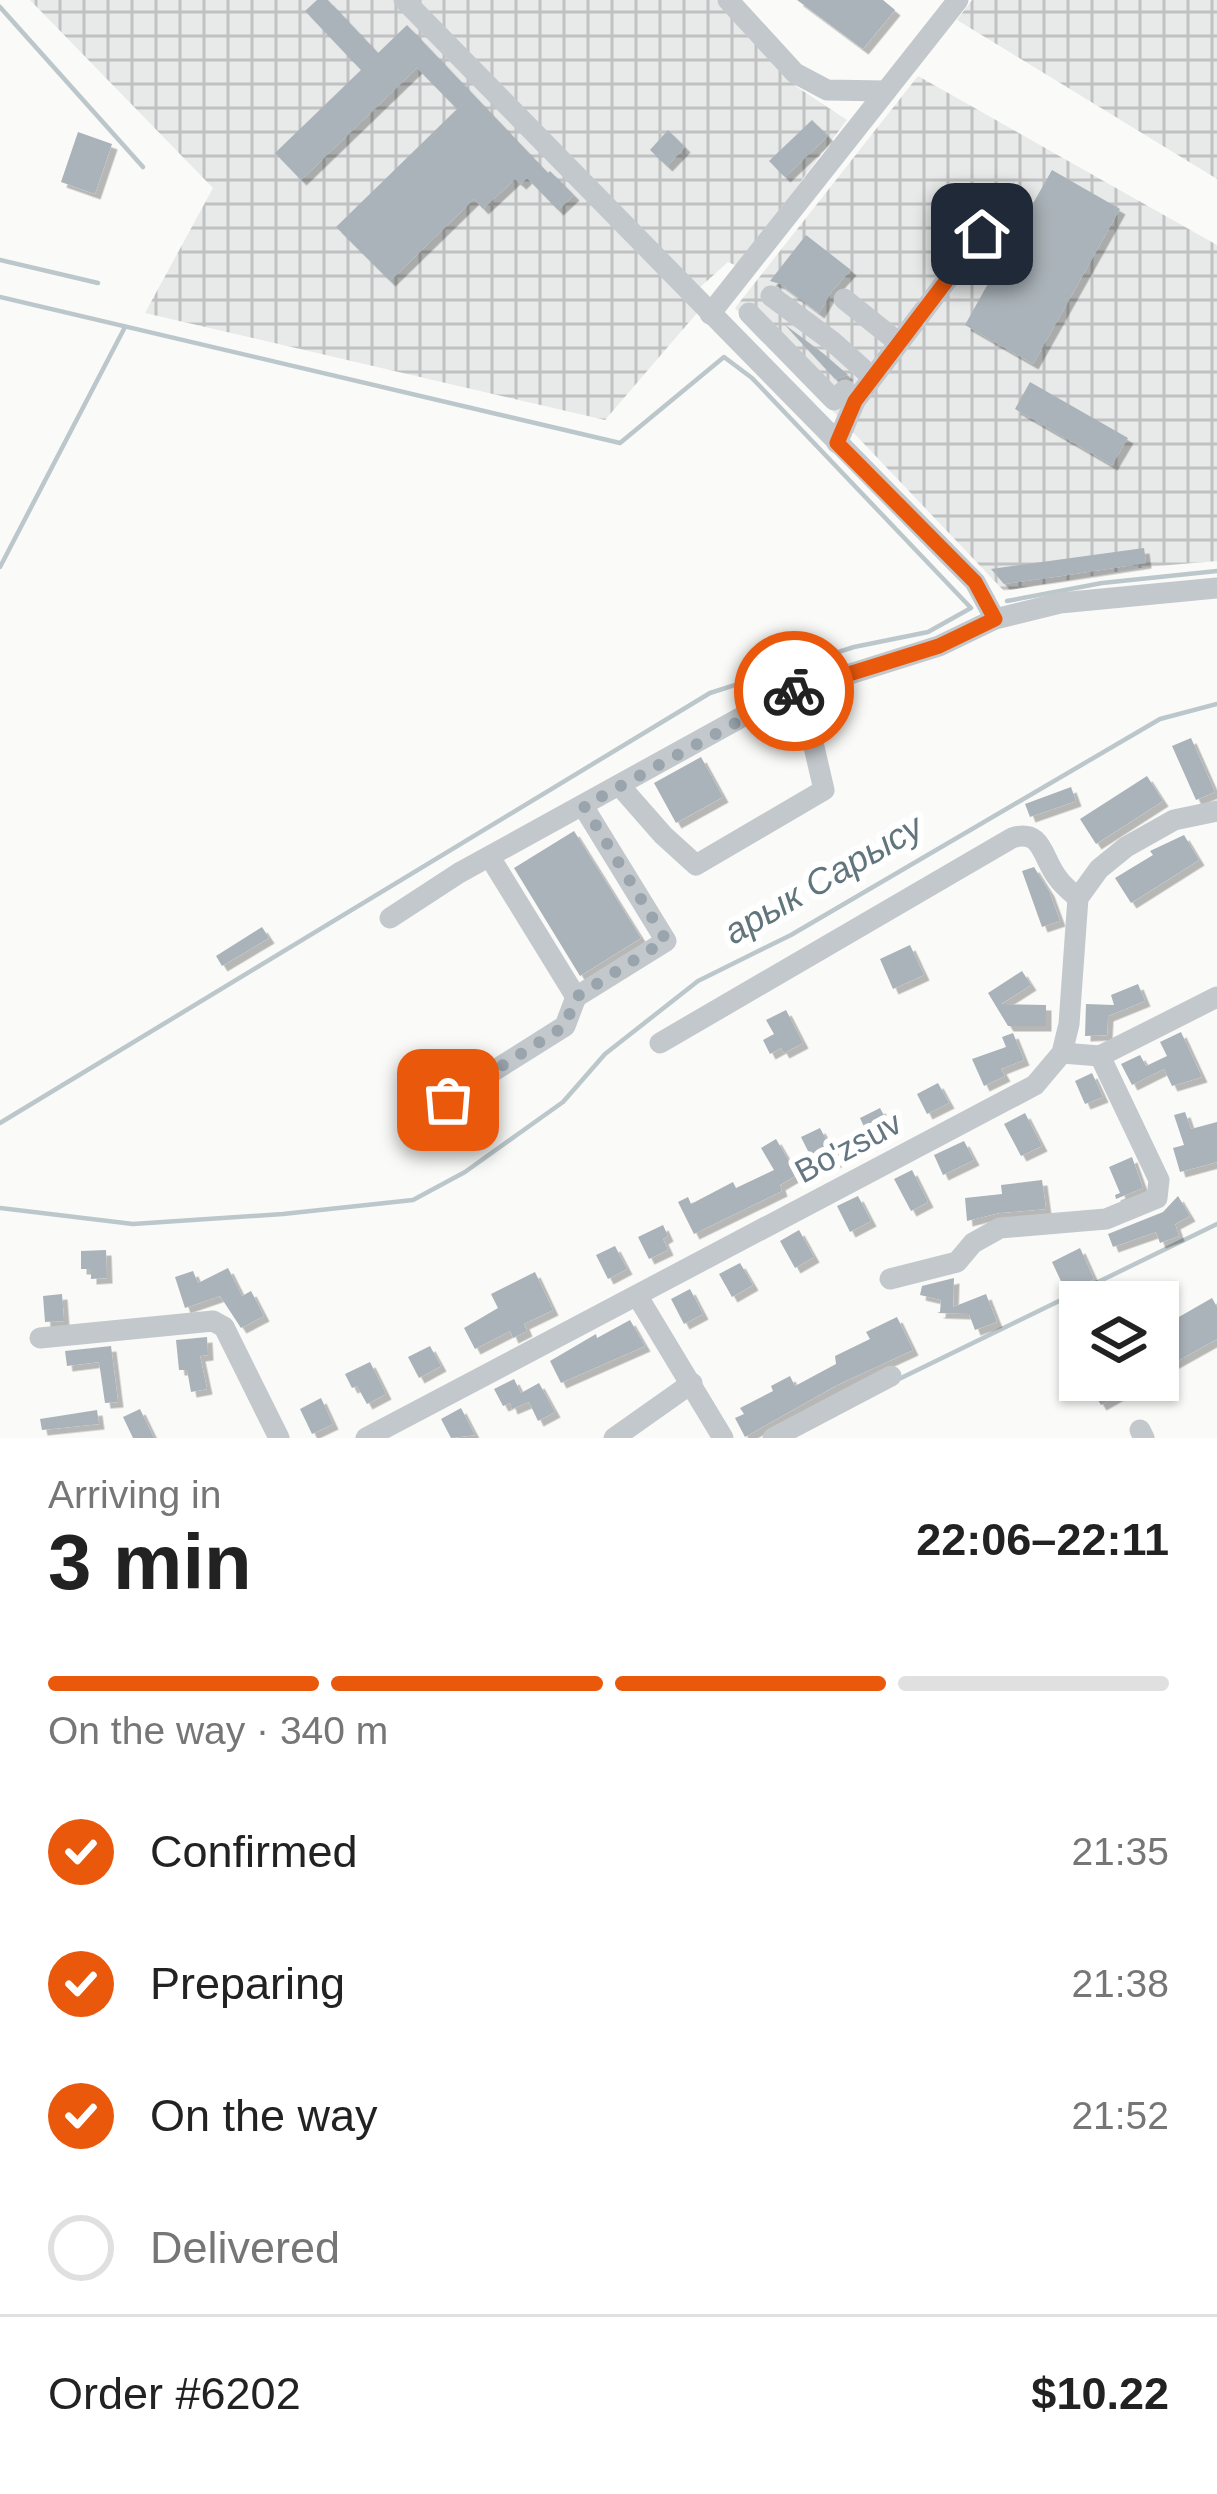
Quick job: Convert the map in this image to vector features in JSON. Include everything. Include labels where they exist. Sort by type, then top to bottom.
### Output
[{"type":"street","points":[[404,0],[975,582],[995,619]]},
{"type":"street","points":[[728,0],[795,73],[827,90],[886,91]]},
{"type":"street","points":[[710,314],[958,0]]},
{"type":"street","points":[[954,215],[1004,248]]},
{"type":"street","points":[[837,443],[855,401],[982,234]]},
{"type":"street","points":[[771,296],[872,377]]},
{"type":"street","points":[[844,299],[898,343]]},
{"type":"street","points":[[749,313],[834,400],[845,390],[855,401]]},
{"type":"street","points":[[795,359],[809,324]]},
{"type":"street","points":[[795,359],[829,339]]},
{"type":"street","points":[[390,918],[460,873],[780,696],[939,646],[995,619],[1060,603],[1217,588]]},
{"type":"street","points":[[620,786],[696,865],[824,790],[805,708]]},
{"type":"street","points":[[409,1124],[565,1026],[576,997],[666,940],[584,806]]},
{"type":"street","points":[[1217,811],[1174,820],[1126,847],[1099,869],[1078,898],[1073,993],[1062,1053],[1100,1056],[1217,998]]},
{"type":"street","points":[[660,1043],[1012,838],[1030,835],[1037,839],[1056,877],[1078,898]]},
{"type":"street","points":[[490,859],[576,997]]},
{"type":"street","name":"Bo'zsuv","points":[[366,1438],[1035,1085],[1062,1053]]},
{"type":"street","points":[[890,1279],[957,1262],[973,1243],[1000,1228],[1106,1219],[1157,1198],[1159,1180],[1100,1056]]},
{"type":"street","points":[[638,1297],[723,1438]]},
{"type":"street","points":[[40,1338],[213,1321],[224,1328],[279,1438]]},
{"type":"street","points":[[773,1438],[891,1376]]},
{"type":"street","points":[[614,1438],[692,1383]]},
{"type":"shaded area","points":[[30,0],[718,0],[797,87],[847,120],[737,266],[728,262],[687,299],[697,313],[605,420],[145,313],[213,188]]},
{"type":"shaded area","points":[[972,0],[1217,0],[1217,179],[957,20]]},
{"type":"shaded area","points":[[918,76],[1217,245],[1217,561],[1146,567],[1004,591],[735,308]]},
{"type":"building","points":[[317,0],[328,0],[378,53],[407,25],[574,195],[558,210],[527,178],[521,184],[515,179],[483,209],[474,199],[390,281],[336,227],[457,109],[417,68],[301,180],[275,153],[361,70],[305,11]]},
{"type":"building","points":[[797,0],[883,0],[895,10],[863,49]]},
{"type":"building","points":[[812,120],[828,136],[785,177],[769,161]]},
{"type":"building","points":[[668,130],[685,147],[667,166],[650,150]]},
{"type":"building","points":[[78,132],[112,144],[95,194],[61,182]]},
{"type":"building","points":[[1052,170],[1120,209],[1033,364],[965,325],[1000,262],[1010,262],[1017,255],[1014,237]]},
{"type":"building","points":[[806,235],[851,270],[819,313],[770,281]]},
{"type":"building","points":[[784,324],[824,354],[848,375],[835,379]]},
{"type":"building","points":[[1030,382],[1128,438],[1112,465],[1015,409]]},
{"type":"building","points":[[1144,548],[1146,563],[1004,584],[991,569]]},
{"type":"building","points":[[1191,738],[1215,792],[1196,800],[1172,746]]},
{"type":"building","points":[[701,757],[723,797],[676,823],[654,783]]},
{"type":"building","points":[[1147,776],[1163,801],[1096,844],[1080,819]]},
{"type":"building","points":[[1071,787],[1076,801],[1030,817],[1025,804]]},
{"type":"building","points":[[574,831],[641,938],[580,976],[514,868]]},
{"type":"building","points":[[1184,835],[1199,860],[1131,903],[1115,878],[1153,855],[1150,851]]},
{"type":"building","points":[[1034,867],[1060,921],[1042,927],[1022,871]]},
{"type":"building","points":[[262,927],[269,938],[222,966],[216,956]]},
{"type":"building","points":[[910,945],[924,975],[893,989],[880,959]]},
{"type":"building","points":[[1022,971],[1031,985],[1001,1004],[1046,1005],[1046,1026],[1008,1026],[988,993]]},
{"type":"building","points":[[1138,984],[1145,1001],[1108,1016],[1107,1035],[1085,1036],[1086,1004],[1114,1005],[1111,995]]},
{"type":"building","points":[[786,1010],[803,1043],[770,1054],[763,1040],[774,1034],[766,1020]]},
{"type":"building","points":[[1181,1032],[1202,1077],[1172,1086],[1164,1069],[1132,1085],[1121,1064],[1140,1055],[1146,1066],[1167,1056],[1160,1042]]},
{"type":"building","points":[[1013,1033],[1024,1060],[1001,1069],[1005,1076],[984,1086],[972,1059],[1006,1047],[1002,1037]]},
{"type":"building","points":[[1092,1073],[1103,1097],[1085,1104],[1075,1081]]},
{"type":"building","points":[[938,1083],[949,1103],[927,1114],[917,1094]]},
{"type":"building","points":[[880,1108],[893,1132],[818,1171],[801,1137],[820,1128],[830,1147],[865,1129],[860,1118]]},
{"type":"building","points":[[1185,1112],[1191,1129],[1217,1122],[1217,1162],[1180,1172],[1173,1148],[1184,1145],[1174,1115]]},
{"type":"building","points":[[1025,1113],[1042,1146],[1021,1156],[1004,1124]]},
{"type":"building","points":[[776,1139],[797,1175],[780,1185],[782,1191],[694,1234],[678,1202],[688,1197],[691,1204],[733,1182],[736,1188],[774,1170],[761,1148]]},
{"type":"building","points":[[964,1141],[974,1160],[943,1175],[934,1155]]},
{"type":"building","points":[[1132,1157],[1143,1188],[1116,1199],[1120,1193],[1109,1167]]},
{"type":"building","points":[[912,1170],[928,1202],[911,1211],[894,1179]]},
{"type":"building","points":[[1042,1180],[1046,1209],[967,1221],[965,1198],[1002,1194],[1001,1185]]},
{"type":"building","points":[[858,1196],[871,1221],[850,1232],[837,1206]]},
{"type":"building","points":[[1178,1196],[1190,1216],[1175,1224],[1179,1236],[1160,1243],[1156,1232],[1113,1247],[1108,1234],[1163,1212]]},
{"type":"building","points":[[663,1225],[668,1250],[649,1259],[638,1237]]},
{"type":"building","points":[[799,1230],[814,1257],[795,1268],[780,1241]]},
{"type":"building","points":[[615,1246],[627,1269],[608,1279],[596,1255]]},
{"type":"building","points":[[1080,1248],[1094,1279],[1061,1281],[1052,1262]]},
{"type":"building","points":[[106,1250],[107,1278],[91,1279],[91,1269],[81,1269],[81,1251]]},
{"type":"building","points":[[740,1263],[753,1285],[732,1297],[719,1274]]},
{"type":"building","points":[[228,1268],[242,1296],[251,1291],[264,1316],[241,1328],[220,1296],[185,1308],[175,1277],[193,1271],[198,1283]]},
{"type":"building","points":[[535,1272],[553,1310],[524,1324],[527,1331],[513,1338],[510,1331],[475,1349],[464,1328],[498,1308],[491,1294]]},
{"type":"building","points":[[954,1278],[953,1307],[986,1294],[997,1322],[975,1330],[969,1314],[937,1313],[941,1300],[920,1295],[922,1286]]},
{"type":"building","points":[[690,1289],[703,1314],[684,1324],[671,1299]]},
{"type":"building","points":[[62,1294],[64,1321],[45,1322],[43,1296]]},
{"type":"building","points":[[1212,1298],[1217,1307],[1217,1339],[1179,1360],[1179,1317]]},
{"type":"building","points":[[897,1317],[913,1350],[837,1385],[745,1437],[735,1418],[744,1414],[740,1408],[790,1376],[795,1386],[836,1364],[835,1356],[870,1339],[866,1332]]},
{"type":"building","points":[[630,1320],[645,1346],[561,1383],[550,1361]]},
{"type":"building","points":[[207,1337],[208,1355],[200,1356],[207,1389],[191,1392],[187,1370],[179,1370],[176,1340]]},
{"type":"building","points":[[111,1346],[118,1402],[105,1403],[99,1362],[67,1366],[65,1351]]},
{"type":"building","points":[[430,1346],[441,1366],[419,1378],[408,1357]]},
{"type":"building","points":[[370,1362],[386,1394],[367,1404],[345,1374]]},
{"type":"building","points":[[514,1379],[521,1393],[539,1383],[555,1412],[538,1421],[529,1402],[512,1409],[510,1403],[503,1406],[494,1389]]},
{"type":"building","points":[[321,1398],[333,1424],[312,1434],[300,1409]]},
{"type":"building","points":[[461,1408],[475,1435],[451,1438],[441,1419]]},
{"type":"building","points":[[140,1409],[154,1438],[133,1438],[123,1417]]},
{"type":"building","points":[[97,1410],[99,1424],[42,1430],[40,1419]]},
{"type":"waterway","points":[[0,7],[143,167]]},
{"type":"waterway","points":[[0,260],[98,283]]},
{"type":"waterway","points":[[0,297],[620,443],[724,357],[752,378],[971,608],[928,632],[854,647],[710,693],[0,1123]]},
{"type":"waterway","points":[[0,567],[125,327]]},
{"type":"waterway","points":[[1007,601],[1102,583],[1217,571]]},
{"type":"waterway","name":"арык Сарысу","points":[[0,1208],[133,1224],[413,1200],[465,1172],[563,1102],[605,1054],[698,981],[791,935],[1160,719],[1217,704]]},
{"type":"waterway","points":[[899,1379],[1217,1224]]},
{"type":"way so far","points":[[448,1100],[565,1026],[576,997],[666,940],[584,806],[794,691]]},
{"type":"route","points":[[794,691],[939,646],[995,619],[975,582],[837,443],[855,401],[982,234]]}]
